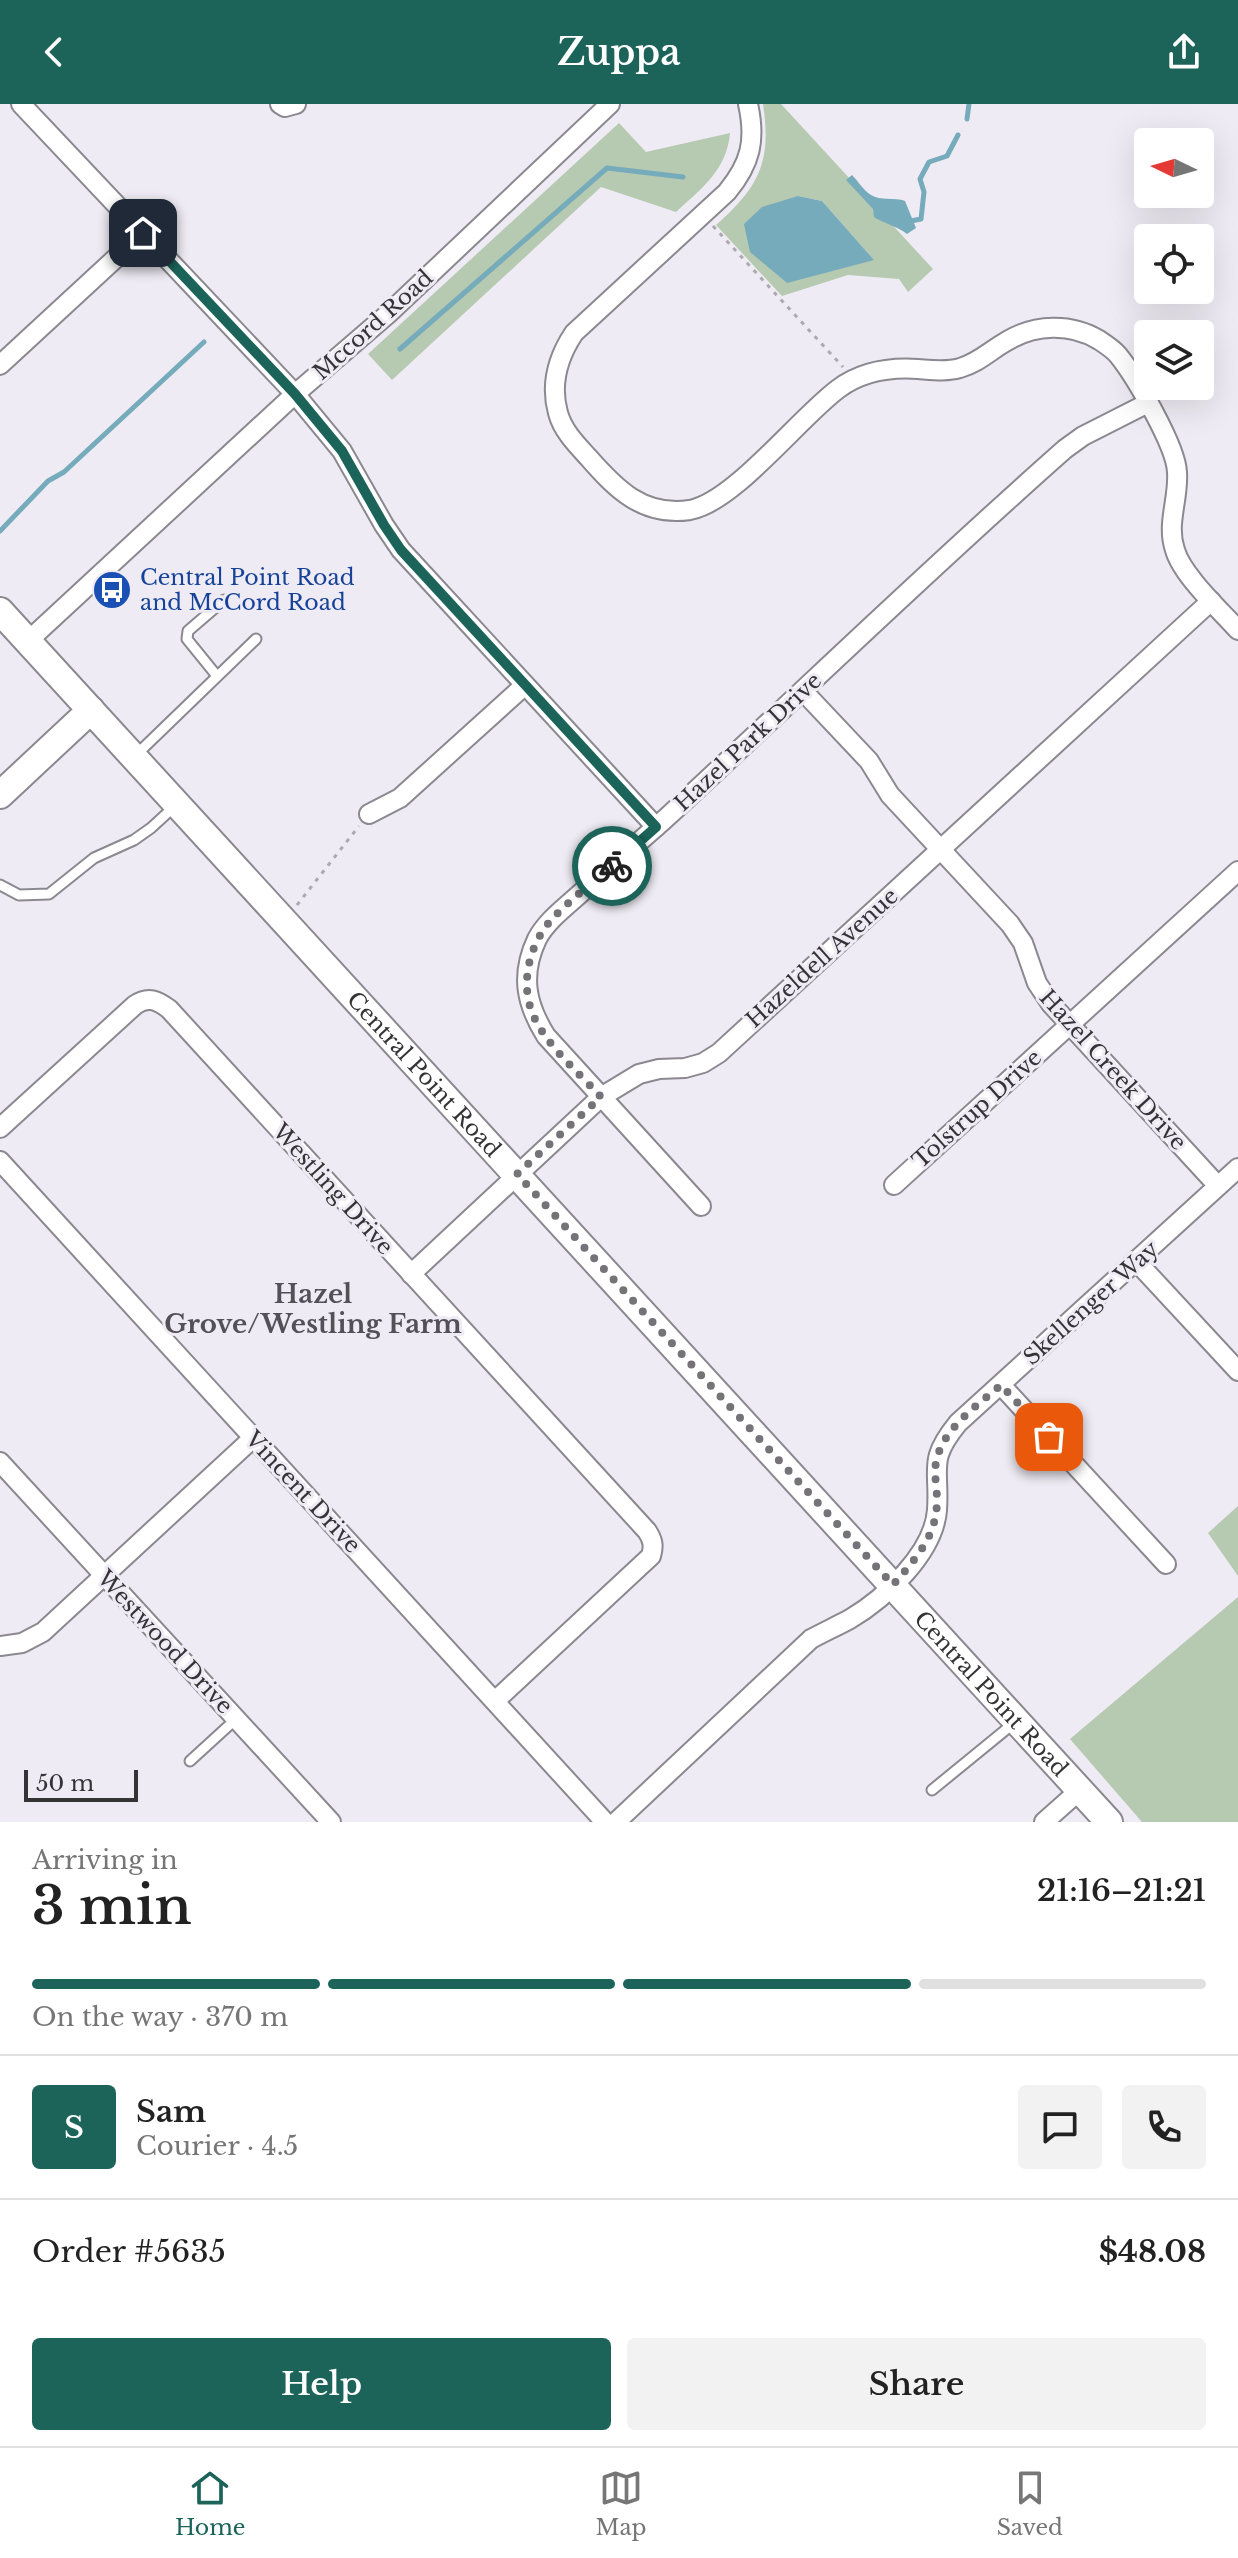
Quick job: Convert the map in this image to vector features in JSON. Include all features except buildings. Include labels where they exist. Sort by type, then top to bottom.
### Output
[{"type":"street","points":[[21,104],[295,394],[342,451],[401,550],[656,827]]},
{"type":"street","name":"Mccord Road","points":[[28,641],[295,394],[388,314],[610,104]]},
{"type":"street","points":[[748,104],[752,139],[740,176],[574,333],[564,349],[557,370],[555,393],[558,414],[568,435],[615,488],[653,508],[689,510],[706,505],[727,492],[826,399],[854,379],[892,369],[945,371],[961,368],[1026,332],[1063,327],[1081,331],[1116,353],[1148,403],[1171,447],[1177,467],[1178,486],[1172,515],[1174,550],[1181,564],[1238,630]]},
{"type":"street","points":[[0,365],[143,233]]},
{"type":"street","name":"Hazel Park Drive","points":[[701,1206],[546,1036],[533,1016],[527,976],[530,956],[538,937],[553,918],[656,827],[1065,449],[1083,436],[1148,403]]},
{"type":"street","name":"Hazeldell Avenue","points":[[411,1274],[601,1097],[639,1074],[685,1068],[703,1063],[719,1053],[1211,601]]},
{"type":"street","name":"Central Point Road","points":[[0,611],[1109,1822]]},
{"type":"street","points":[[369,814],[400,798],[525,685]]},
{"type":"street","name":"Hazel Creek Drive","points":[[803,691],[869,761],[890,795],[1018,935],[1037,983],[1069,1025],[1218,1186]]},
{"type":"street","points":[[0,795],[91,710]]},
{"type":"street","name":"Tolstrup Drive","points":[[894,1185],[1238,871]]},
{"type":"street","name":"Westling Drive","points":[[0,1128],[135,1005],[149,999],[160,1002],[652,1538],[651,1556],[495,1701]]},
{"type":"street","name":"Vincent Drive","points":[[0,1161],[605,1822]]},
{"type":"street","name":"Skellenger Way","points":[[616,1822],[811,1639],[848,1620],[893,1585],[931,1535],[937,1511],[935,1467],[942,1446],[958,1423],[1238,1168]]},
{"type":"street","points":[[1136,1261],[1238,1371]]},
{"type":"street","points":[[1001,1385],[1166,1564]]},
{"type":"street","points":[[0,1646],[22,1643],[43,1632],[253,1438]]},
{"type":"street","name":"Westwood Drive","points":[[0,1462],[331,1822]]},
{"type":"street","points":[[1044,1822],[1080,1790]]},
{"type":"lane","points":[[217,676],[187,639],[188,631],[224,600]]},
{"type":"lane","points":[[135,757],[256,639]]},
{"type":"lane","points":[[0,885],[19,895],[49,894],[94,858],[134,840],[151,828],[177,803]]},
{"type":"lane","points":[[190,1761],[236,1719]]},
{"type":"lane","points":[[932,1790],[1017,1721]]},
{"type":"path","points":[[702,214],[854,379]]},
{"type":"path","points":[[282,917],[301,902],[369,814]]},
{"type":"green space","points":[[763,104],[781,104],[933,269],[908,292],[899,279],[848,275],[782,296],[716,225],[743,198],[759,172],[766,142]],"holes":[[[798,196],[822,201],[874,260]]]},
{"type":"green space","points":[[619,123],[646,152],[730,133],[724,158],[718,168],[676,212],[601,187],[392,380],[368,354]]},
{"type":"green space","points":[[1238,1506],[1238,1576],[1208,1533]]},
{"type":"green space","points":[[1238,1597],[1238,1822],[1142,1822],[1070,1739]]},
{"type":"water","points":[[852,175],[875,197],[905,201],[916,228],[907,234],[874,217],[873,209],[846,180]]},
{"type":"water","points":[[798,196],[822,201],[874,260],[787,283],[750,252],[744,224],[762,207]]},
{"type":"waterway","points":[[967,119],[969,104]]},
{"type":"waterway","points":[[911,221],[921,219],[924,192],[920,179],[929,162],[947,156],[958,135]]},
{"type":"waterway","points":[[400,349],[607,168],[683,177]]},
{"type":"waterway","points":[[0,531],[48,481],[64,472],[204,342]]},
{"type":"way so far","points":[[612,866],[553,918],[538,937],[530,956],[527,976],[533,1016],[546,1036],[601,1097],[517,1174],[893,1585],[931,1535],[937,1511],[937,1456],[958,1423],[1001,1385],[1049,1437]]},
{"type":"place","name":"Central Point Road and McCord Road","points":[[112,590]]},
{"type":"district","name":"Hazel Grove/Westling Farm","points":[[313,1309]]},
{"type":"route","points":[[143,233],[295,394],[342,451],[401,550],[656,827],[612,866]]}]
